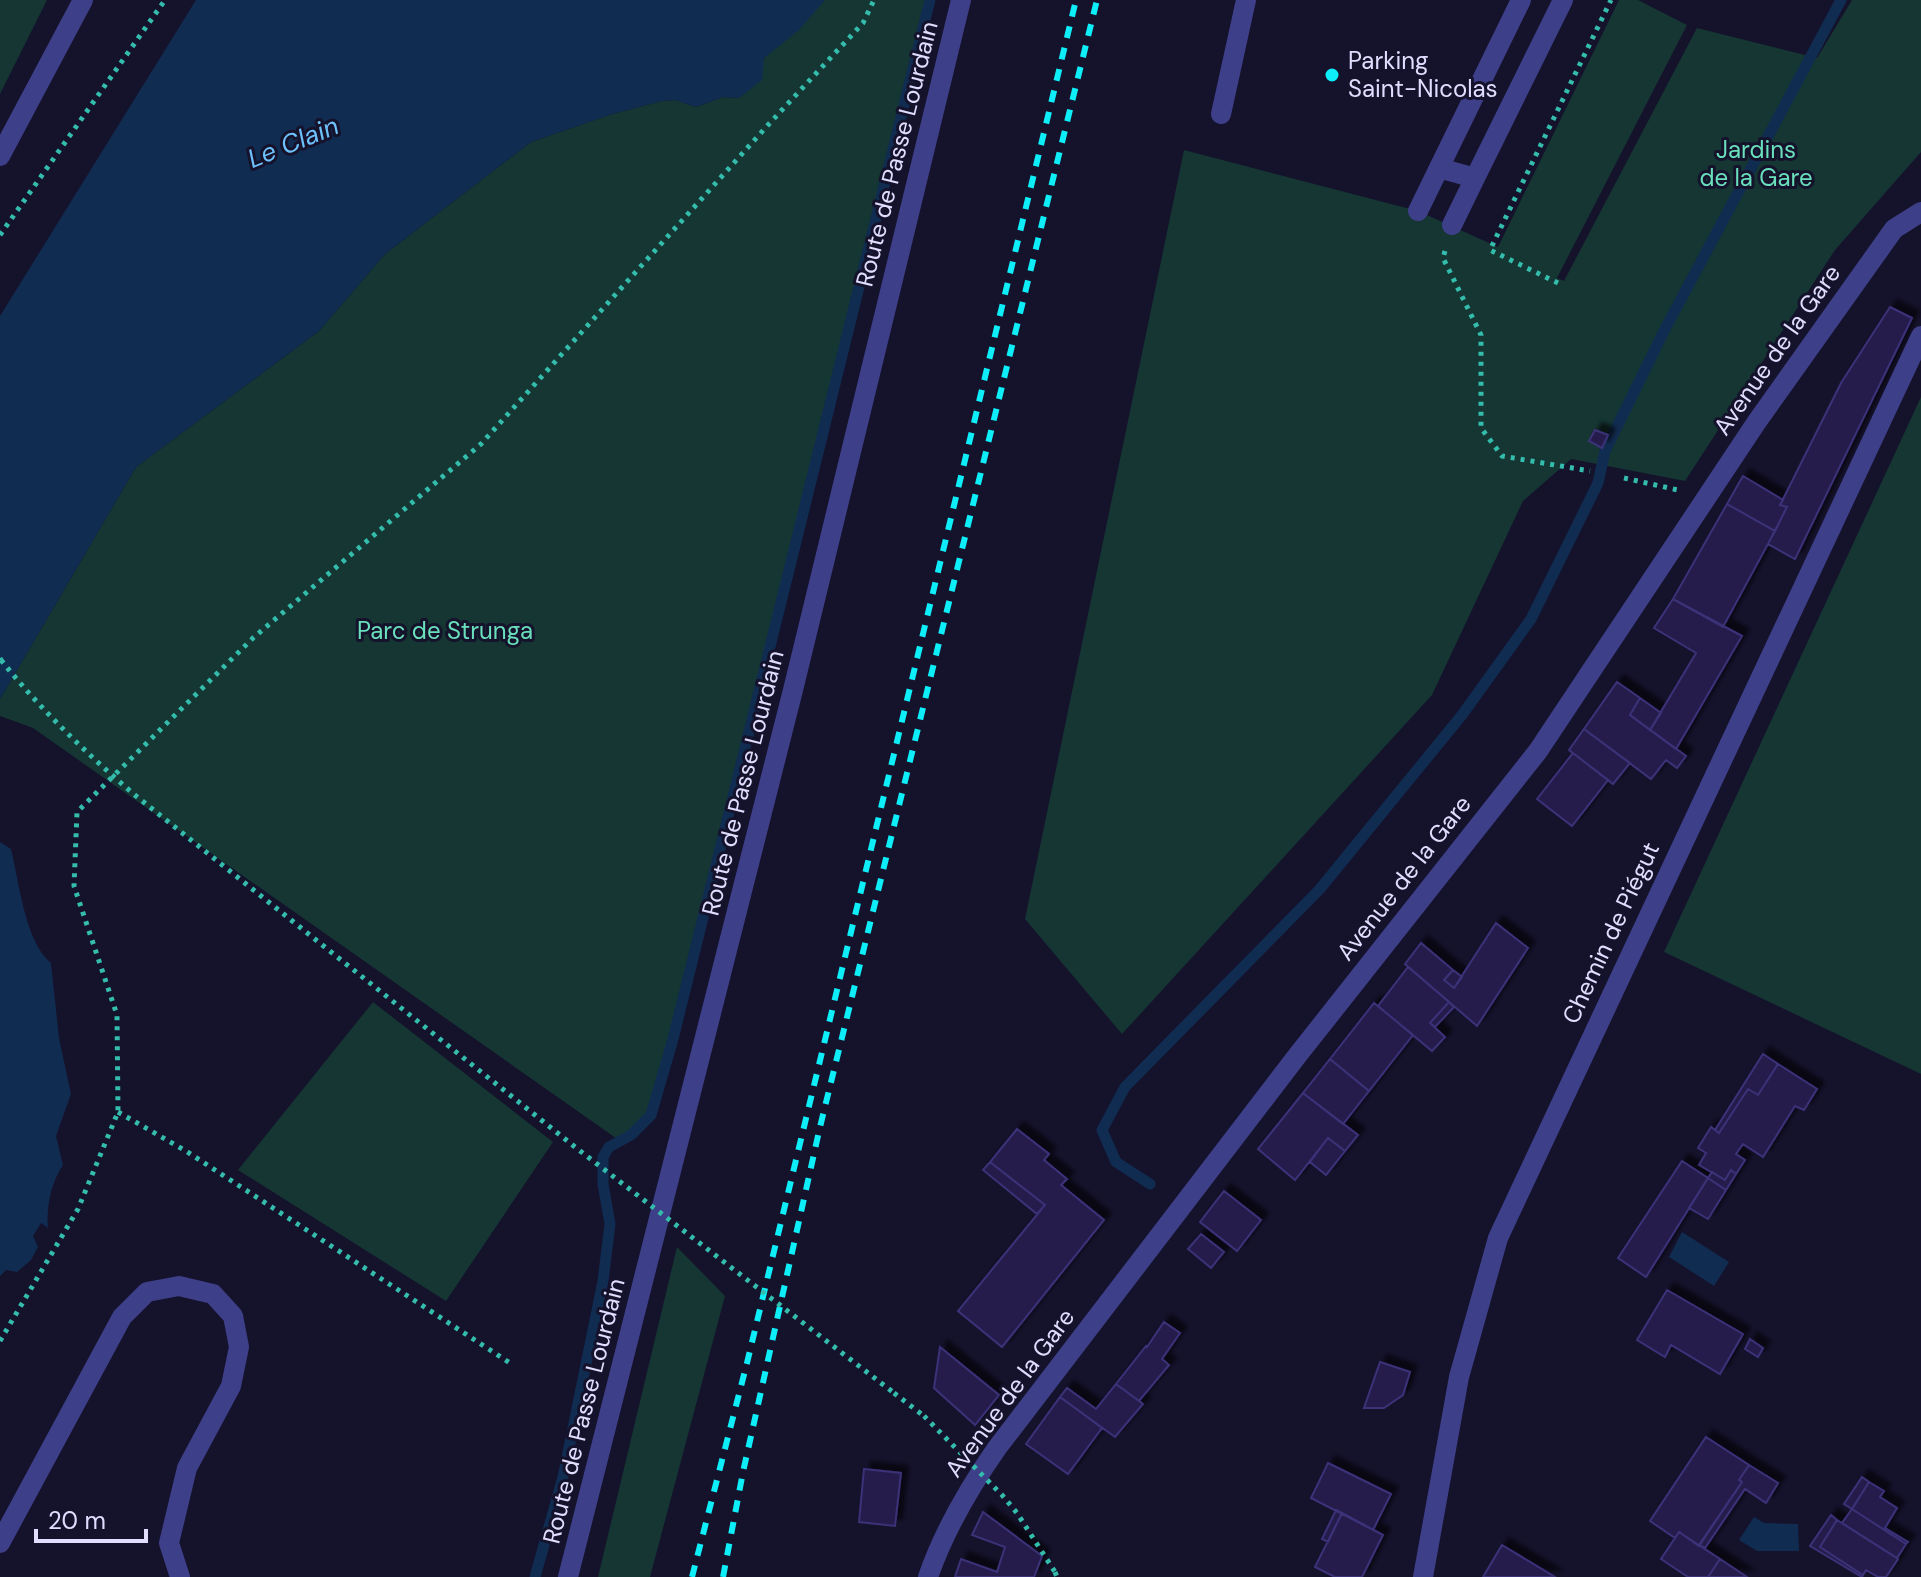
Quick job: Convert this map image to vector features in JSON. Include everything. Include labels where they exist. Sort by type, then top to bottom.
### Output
[{"type":"street","points":[[0,156],[83,0]]},
{"type":"street","name":"Route de Passe Lourdain","points":[[568,1577],[789,705],[961,0]]},
{"type":"street","points":[[1221,114],[1246,0]]},
{"type":"street","points":[[1418,211],[1521,0]]},
{"type":"street","points":[[1452,225],[1563,0]]},
{"type":"street","points":[[1439,168],[1475,178]]},
{"type":"street","name":"Avenue de la Gare","points":[[928,1577],[939,1544],[979,1474],[1297,1056],[1538,751],[1756,423],[1894,229],[1921,212]]},
{"type":"street","name":"Chemin de Piégut","points":[[1423,1577],[1459,1377],[1498,1238],[1921,336]]},
{"type":"street","points":[[0,1543],[122,1317],[147,1292],[179,1286],[213,1294],[233,1316],[239,1347],[231,1386],[187,1468],[169,1543],[180,1577]]},
{"type":"path","points":[[0,235],[165,0]]},
{"type":"path","points":[[0,1341],[78,1209],[118,1112],[117,1015],[74,886],[77,812],[253,638],[481,444],[863,23],[874,0]]},
{"type":"path","points":[[1558,283],[1490,250],[1611,0]]},
{"type":"path","points":[[1452,225],[1443,258],[1481,335],[1481,428],[1502,456],[1590,471]]},
{"type":"path","points":[[1624,478],[1706,498]]},
{"type":"path","points":[[0,658],[23,688],[76,744],[136,796],[575,1147],[924,1416],[1017,1513],[1056,1575]]},
{"type":"path","points":[[118,1112],[186,1151],[513,1365]]},
{"type":"green space","points":[[0,0],[47,0],[0,94]]},
{"type":"green space","name":"Parc de Strunga","points":[[824,0],[930,0],[651,1115],[631,1135],[620,1141],[33,728],[0,716],[0,699],[136,467],[319,331],[385,254],[531,142],[612,114],[662,101],[675,100],[696,107],[723,97],[739,98],[764,58]]},
{"type":"green space","name":"Jardins de la Gare","points":[[1619,0],[1638,0],[1687,25],[1557,278],[1564,281],[1697,28],[1817,58],[1852,0],[1921,0],[1921,152],[1835,250],[1685,481],[1571,459],[1523,501],[1432,695],[1122,1034],[1025,919],[1184,150],[1418,211],[1498,247]]},
{"type":"green space","points":[[1921,397],[1921,1074],[1664,952]]},
{"type":"green space","points":[[373,1002],[553,1142],[446,1301],[238,1170]]},
{"type":"green space","points":[[677,1247],[725,1296],[650,1577],[598,1577]]},
{"type":"water","name":"Le Clain","points":[[196,0],[825,0],[799,30],[764,58],[762,80],[739,98],[723,97],[696,107],[675,100],[662,101],[612,114],[531,142],[385,254],[319,331],[136,467],[0,699],[0,316]]},
{"type":"water","points":[[0,842],[11,849],[29,926],[42,953],[51,963],[59,1038],[71,1094],[56,1136],[63,1165],[50,1195],[48,1228],[41,1223],[33,1236],[38,1247],[31,1260],[17,1272],[6,1270],[0,1276]]},
{"type":"water","points":[[1682,1232],[1729,1262],[1714,1286],[1669,1257]]},
{"type":"water","points":[[1754,1517],[1764,1523],[1798,1524],[1799,1551],[1757,1551],[1739,1540]]},
{"type":"building","points":[[1890,307],[1912,318],[1795,559],[1768,544],[1787,507],[1780,505],[1841,383]]},
{"type":"building","points":[[1595,430],[1608,435],[1602,448],[1589,441]]},
{"type":"building","points":[[1743,476],[1783,500],[1780,505],[1787,507],[1775,531],[1727,504]]},
{"type":"building","points":[[1727,504],[1775,531],[1723,627],[1673,599]]},
{"type":"building","points":[[1673,599],[1742,636],[1676,749],[1650,730],[1696,653],[1654,628]]},
{"type":"building","points":[[1617,682],[1640,698],[1630,715],[1686,756],[1677,768],[1666,760],[1651,779],[1584,729]]},
{"type":"building","points":[[1640,698],[1661,713],[1650,730],[1630,715]]},
{"type":"building","points":[[1584,729],[1630,763],[1613,784],[1569,750]]},
{"type":"building","points":[[1573,753],[1608,780],[1572,826],[1537,799]]},
{"type":"building","points":[[1496,923],[1528,948],[1477,1026],[1405,964],[1421,943],[1453,970],[1444,980],[1454,988]]},
{"type":"building","points":[[1408,967],[1449,1002],[1430,1023],[1445,1037],[1432,1051],[1378,1006]]},
{"type":"building","points":[[1453,970],[1462,977],[1454,988],[1444,980]]},
{"type":"building","points":[[1449,1002],[1454,1007],[1435,1027],[1430,1023]]},
{"type":"building","points":[[1374,1003],[1413,1035],[1369,1091],[1330,1059]]},
{"type":"building","points":[[1763,1054],[1778,1064],[1758,1095],[1748,1089],[1719,1133],[1715,1130]]},
{"type":"building","points":[[1330,1059],[1369,1091],[1343,1124],[1303,1093]]},
{"type":"building","points":[[1778,1064],[1817,1089],[1804,1110],[1795,1106],[1763,1157],[1743,1144],[1736,1154],[1745,1160],[1736,1174],[1731,1170],[1725,1180],[1699,1165],[1706,1153],[1698,1148],[1711,1127],[1719,1133],[1748,1089],[1758,1095]]},
{"type":"building","points":[[1303,1093],[1358,1135],[1345,1151],[1328,1138],[1295,1180],[1258,1149]]},
{"type":"building","points":[[1017,1129],[1049,1154],[1044,1160],[1067,1179],[1061,1185],[1104,1220],[1002,1347],[958,1311],[1045,1205],[990,1162]]},
{"type":"building","points":[[1328,1138],[1345,1151],[1326,1175],[1310,1162]]},
{"type":"building","points":[[1682,1161],[1708,1178],[1646,1277],[1618,1258]]},
{"type":"building","points":[[990,1162],[1045,1205],[1037,1214],[983,1170]]},
{"type":"building","points":[[1731,1170],[1736,1174],[1726,1190],[1708,1178],[1712,1172],[1725,1180]]},
{"type":"building","points":[[1708,1178],[1726,1190],[1708,1219],[1689,1208]]},
{"type":"building","points":[[1224,1191],[1261,1220],[1237,1251],[1200,1222]]},
{"type":"building","points":[[1201,1234],[1224,1252],[1211,1268],[1188,1249]]},
{"type":"building","points":[[1667,1290],[1743,1334],[1720,1374],[1671,1345],[1665,1357],[1637,1340]]},
{"type":"building","points":[[1164,1322],[1180,1333],[1162,1359],[1169,1365],[1139,1401],[1116,1384]]},
{"type":"building","points":[[1750,1339],[1763,1348],[1758,1357],[1745,1349]]},
{"type":"building","points":[[940,1347],[999,1395],[975,1425],[934,1388]]},
{"type":"building","points":[[1380,1362],[1410,1372],[1403,1395],[1384,1408],[1364,1408]]},
{"type":"building","points":[[1116,1384],[1143,1404],[1115,1437],[1060,1397],[1067,1388],[1096,1409]]},
{"type":"building","points":[[1060,1397],[1102,1428],[1068,1474],[1026,1444]]},
{"type":"building","points":[[1706,1437],[1749,1465],[1739,1480],[1742,1482],[1699,1546],[1679,1532],[1675,1538],[1650,1521]]},
{"type":"building","points":[[1328,1463],[1391,1494],[1373,1530],[1311,1498]]},
{"type":"building","points":[[1749,1465],[1778,1483],[1766,1503],[1745,1489],[1705,1548],[1699,1545],[1742,1482],[1739,1480]]},
{"type":"building","points":[[864,1469],[901,1473],[895,1526],[859,1522]]},
{"type":"building","points":[[1862,1477],[1869,1482],[1852,1509],[1844,1504]]},
{"type":"building","points":[[1869,1482],[1884,1491],[1880,1497],[1897,1508],[1885,1528],[1908,1542],[1906,1544],[1852,1509]]},
{"type":"building","points":[[1852,1509],[1906,1544],[1897,1558],[1842,1523]]},
{"type":"building","points":[[1336,1510],[1342,1513],[1328,1542],[1322,1539]]},
{"type":"building","points":[[983,1512],[1042,1556],[1034,1577],[955,1577],[961,1559],[997,1572],[1005,1547],[972,1535]]},
{"type":"building","points":[[1342,1513],[1383,1535],[1362,1577],[1335,1577],[1315,1567]]},
{"type":"building","points":[[1831,1515],[1837,1520],[1820,1547],[1862,1577],[1810,1546]]},
{"type":"building","points":[[1837,1520],[1898,1559],[1886,1577],[1878,1577],[1866,1570],[1863,1575],[1820,1547]]},
{"type":"building","points":[[1679,1532],[1720,1559],[1708,1577],[1688,1577],[1661,1559]]},
{"type":"building","points":[[1502,1545],[1555,1577],[1483,1577]]},
{"type":"building","points":[[1720,1559],[1747,1577],[1708,1577]]},
{"type":"waterway","points":[[535,1577],[563,1477],[603,1281],[610,1224],[603,1184],[603,1157],[609,1147],[631,1135],[651,1115],[673,1039],[930,0]]},
{"type":"waterway","points":[[1150,1184],[1116,1162],[1102,1130],[1125,1087],[1319,890],[1462,715],[1531,619],[1598,483],[1605,451],[1665,329],[1841,0]]},
{"type":"railway","points":[[692,1577],[747,1363],[1076,0]]},
{"type":"railway","points":[[723,1577],[743,1472],[820,1127],[1097,0]]},
{"type":"place","name":"Parking Saint-Nicolas","points":[[1332,75]]}]
